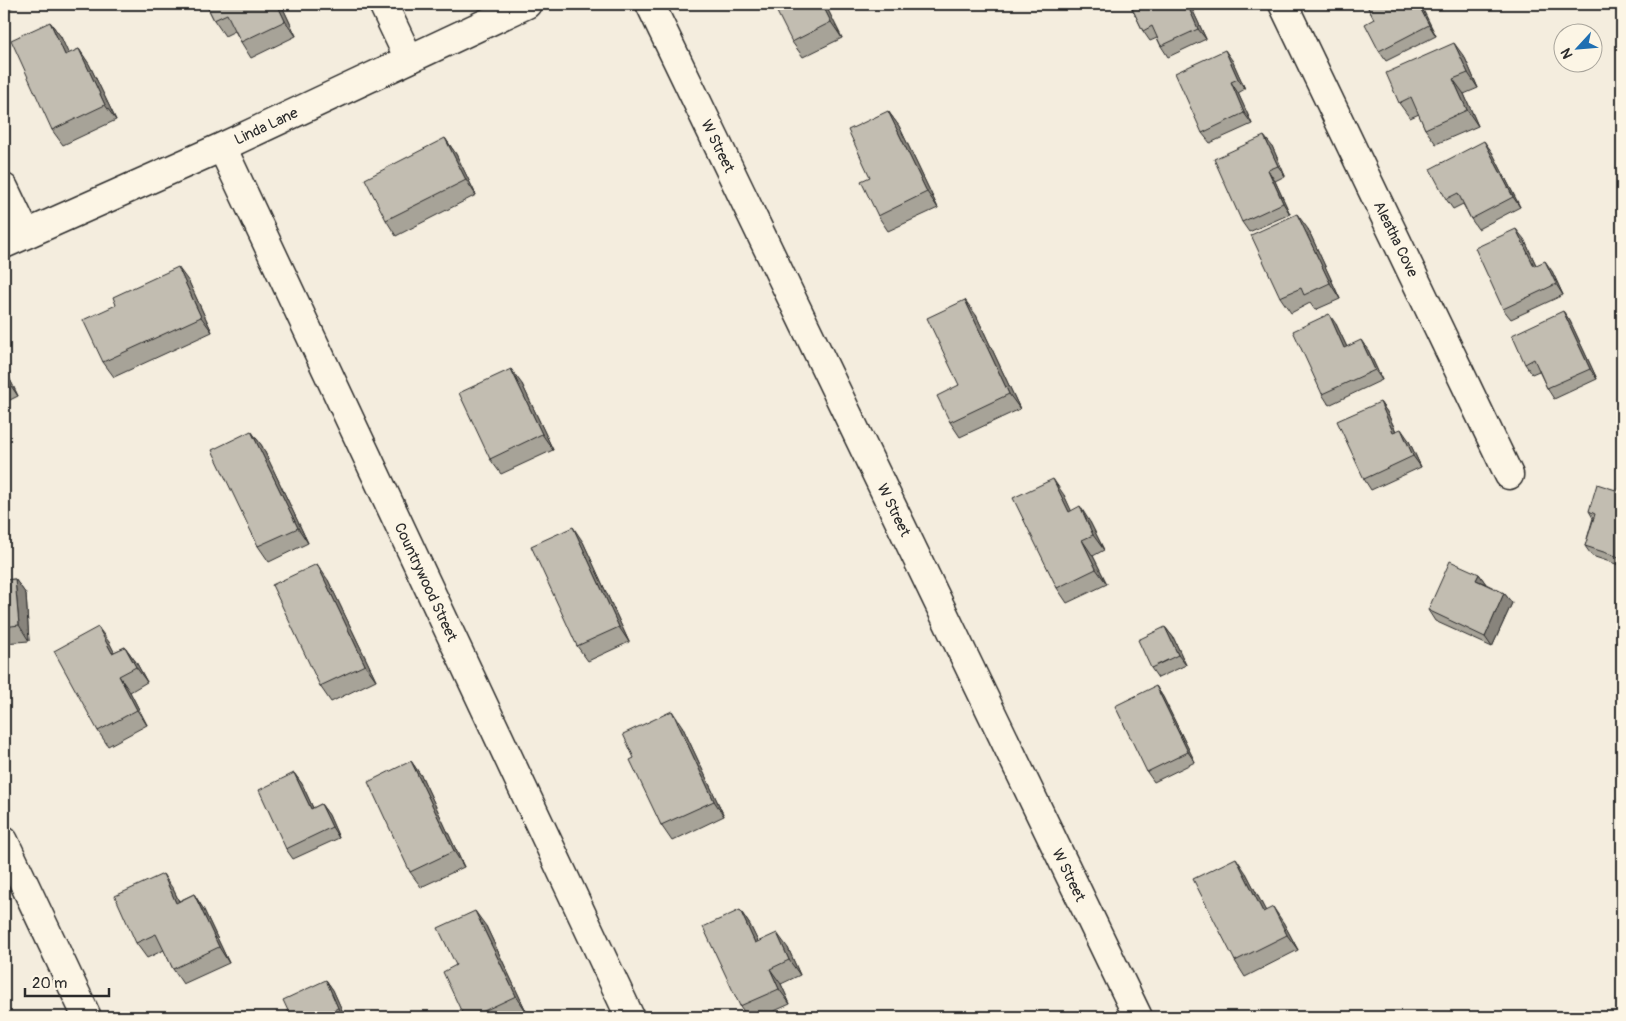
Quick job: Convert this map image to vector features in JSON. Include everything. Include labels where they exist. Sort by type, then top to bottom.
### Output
[{"type":"street","points":[[383,4],[409,59]]},
{"type":"street","name":"Linda Lane","points":[[15,239],[222,147],[527,4]]},
{"type":"street","name":"W Street","points":[[650,4],[1138,1017]]},
{"type":"street","name":"Aleatha Cove","points":[[1283,4],[1509,475]]},
{"type":"street","name":"Countrywood Street","points":[[222,147],[630,1017]]},
{"type":"street","points":[[4,188],[15,239]]},
{"type":"street","points":[[4,841],[87,1017]]},
{"type":"building","points":[[206,4],[277,4],[285,21],[241,42],[227,14],[214,20]]},
{"type":"building","points":[[773,4],[822,4],[831,22],[792,42]]},
{"type":"building","points":[[1130,4],[1187,4],[1198,29],[1161,46],[1152,26],[1143,31]]},
{"type":"building","points":[[1366,4],[1418,4],[1429,25],[1379,51],[1365,24],[1374,19]]},
{"type":"building","points":[[50,22],[65,55],[79,49],[105,105],[52,130],[11,40]]},
{"type":"building","points":[[1454,43],[1468,73],[1453,79],[1467,110],[1425,129],[1411,97],[1399,103],[1386,73]]},
{"type":"building","points":[[1225,50],[1238,79],[1231,82],[1244,113],[1202,133],[1175,73]]},
{"type":"building","points":[[888,111],[927,192],[878,216],[861,181],[870,177],[848,130]]},
{"type":"building","points":[[1264,136],[1278,166],[1268,170],[1283,203],[1242,222],[1214,159]]},
{"type":"building","points":[[445,138],[466,180],[386,220],[365,179]]},
{"type":"building","points":[[1484,141],[1513,197],[1471,219],[1458,193],[1446,199],[1430,169]]},
{"type":"building","points":[[1297,214],[1330,283],[1304,295],[1301,288],[1280,297],[1251,235]]},
{"type":"building","points":[[1516,229],[1534,266],[1545,261],[1556,284],[1503,309],[1475,248]]},
{"type":"building","points":[[178,267],[201,317],[103,362],[83,320],[116,305],[113,297]]},
{"type":"building","points":[[965,300],[1009,394],[950,422],[937,396],[959,385],[927,318]]},
{"type":"building","points":[[1563,311],[1590,369],[1547,388],[1534,359],[1525,364],[1512,335]]},
{"type":"building","points":[[1329,314],[1344,348],[1361,340],[1375,370],[1322,394],[1293,331]]},
{"type":"building","points":[[511,369],[542,434],[490,459],[459,393]]},
{"type":"building","points":[[4,371],[11,386],[4,389]]},
{"type":"building","points":[[1380,402],[1393,432],[1401,429],[1413,456],[1364,479],[1337,421]]},
{"type":"building","points":[[251,431],[298,528],[258,546],[212,450]]},
{"type":"building","points":[[1053,479],[1069,512],[1080,506],[1093,535],[1082,540],[1096,569],[1057,588],[1013,498]]},
{"type":"building","points":[[1597,484],[1622,492],[1622,558],[1585,546],[1595,514],[1589,511]]},
{"type":"building","points":[[573,527],[619,627],[577,646],[531,546]]},
{"type":"building","points":[[1450,561],[1479,574],[1476,580],[1504,593],[1485,637],[1428,610]]},
{"type":"building","points":[[317,564],[365,665],[320,686],[272,585]]},
{"type":"building","points":[[15,579],[19,625],[4,627],[4,580]]},
{"type":"building","points":[[98,627],[112,653],[125,647],[136,667],[119,676],[137,710],[98,731],[54,651]]},
{"type":"building","points":[[1165,627],[1178,655],[1151,668],[1138,640]]},
{"type":"building","points":[[1156,686],[1188,752],[1147,772],[1115,706]]},
{"type":"building","points":[[672,711],[714,801],[661,825],[630,760],[634,758],[623,734]]},
{"type":"building","points":[[411,761],[454,851],[410,872],[368,782]]},
{"type":"building","points":[[294,773],[311,809],[321,804],[332,827],[286,849],[259,790]]},
{"type":"building","points":[[1236,858],[1263,912],[1273,907],[1287,935],[1235,961],[1193,879]]},
{"type":"building","points":[[163,874],[176,903],[194,894],[219,947],[173,969],[156,934],[136,943],[115,896]]},
{"type":"building","points":[[740,910],[755,943],[777,933],[789,960],[770,969],[779,989],[740,1006],[703,927]]},
{"type":"building","points":[[475,911],[516,996],[471,1017],[464,1017],[443,972],[456,965],[438,928]]},
{"type":"building","points":[[326,980],[338,1008],[318,1017],[291,1017],[283,1000]]}]
